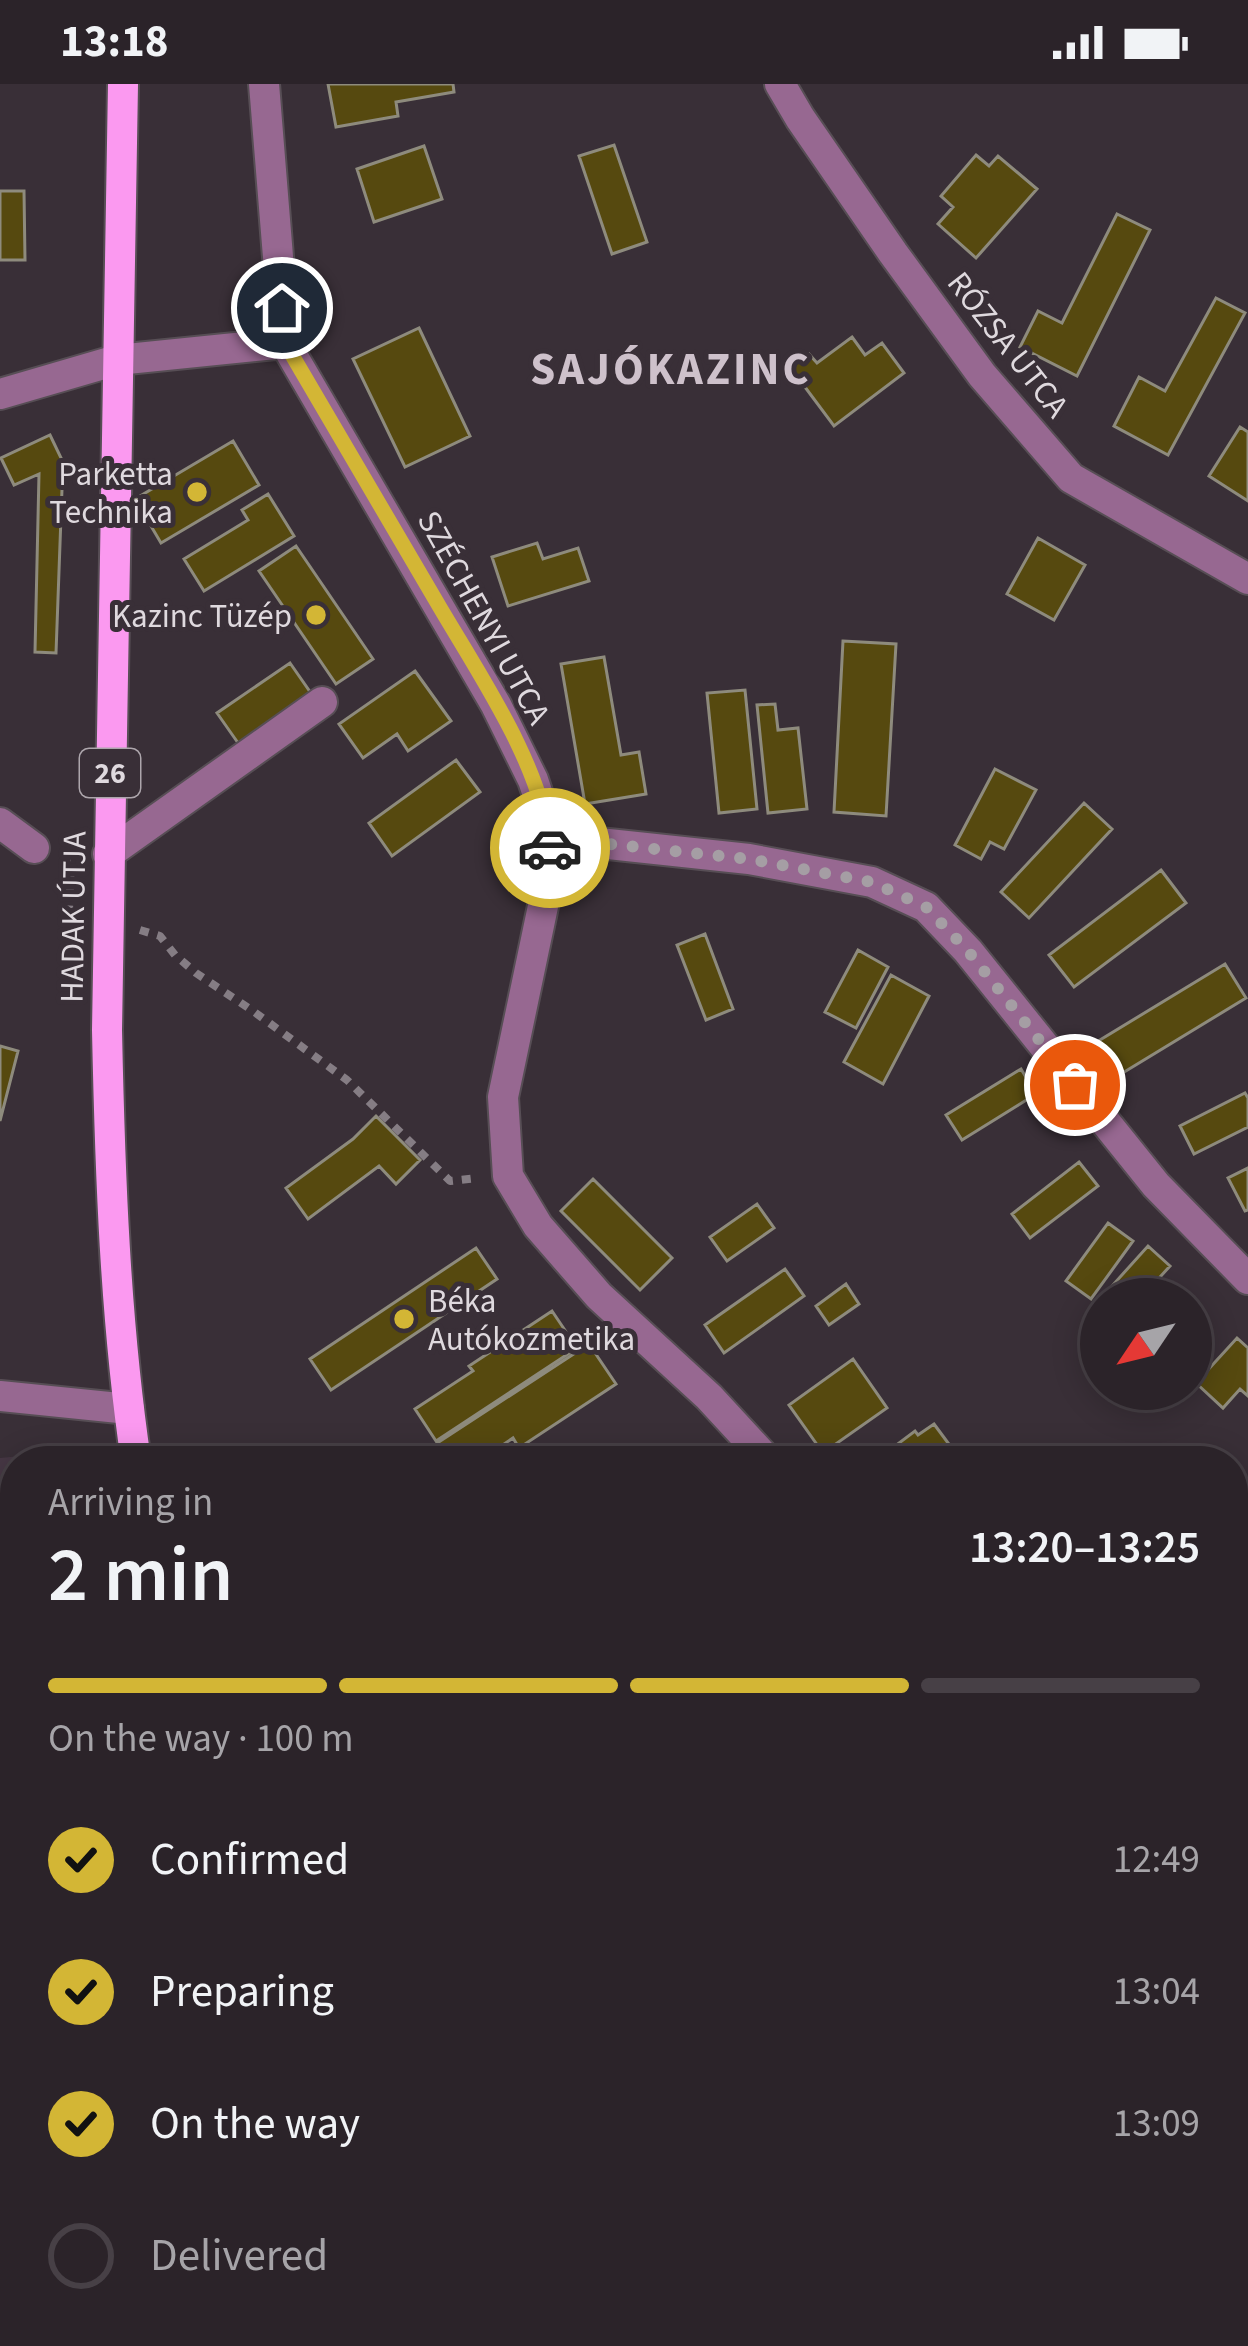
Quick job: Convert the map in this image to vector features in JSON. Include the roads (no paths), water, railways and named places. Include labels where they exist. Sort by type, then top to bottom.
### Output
[{"type":"main road","name":"HADAK ÚTJA","points":[[123,84],[107,920],[110,1156],[134,1446]]},
{"type":"street","name":"SZÉCHENYI UTCA","points":[[264,84],[285,343],[496,705],[548,822],[551,868],[503,1097],[508,1176],[538,1226],[599,1296],[709,1397],[753,1446]]},
{"type":"street","name":"RÓZSA UTCA","points":[[780,84],[982,375],[1071,478],[1248,579]]},
{"type":"street","points":[[0,394],[117,360],[285,343]]},
{"type":"street","points":[[109,854],[322,702]]},
{"type":"street","points":[[0,823],[34,848]]},
{"type":"street","points":[[551,868],[599,843],[749,859],[872,882],[926,907],[968,951],[1156,1185],[1248,1279]]},
{"type":"street","points":[[0,1396],[129,1409]]},
{"type":"place","name":"Parketta Technika","points":[[197,492]]},
{"type":"place","name":"Kazinc Tüzép","points":[[316,615]]},
{"type":"place","name":"Béka Autókozmetika","points":[[404,1319]]},
{"type":"district","name":"SAJÓKAZINC","points":[[671,368]]}]
